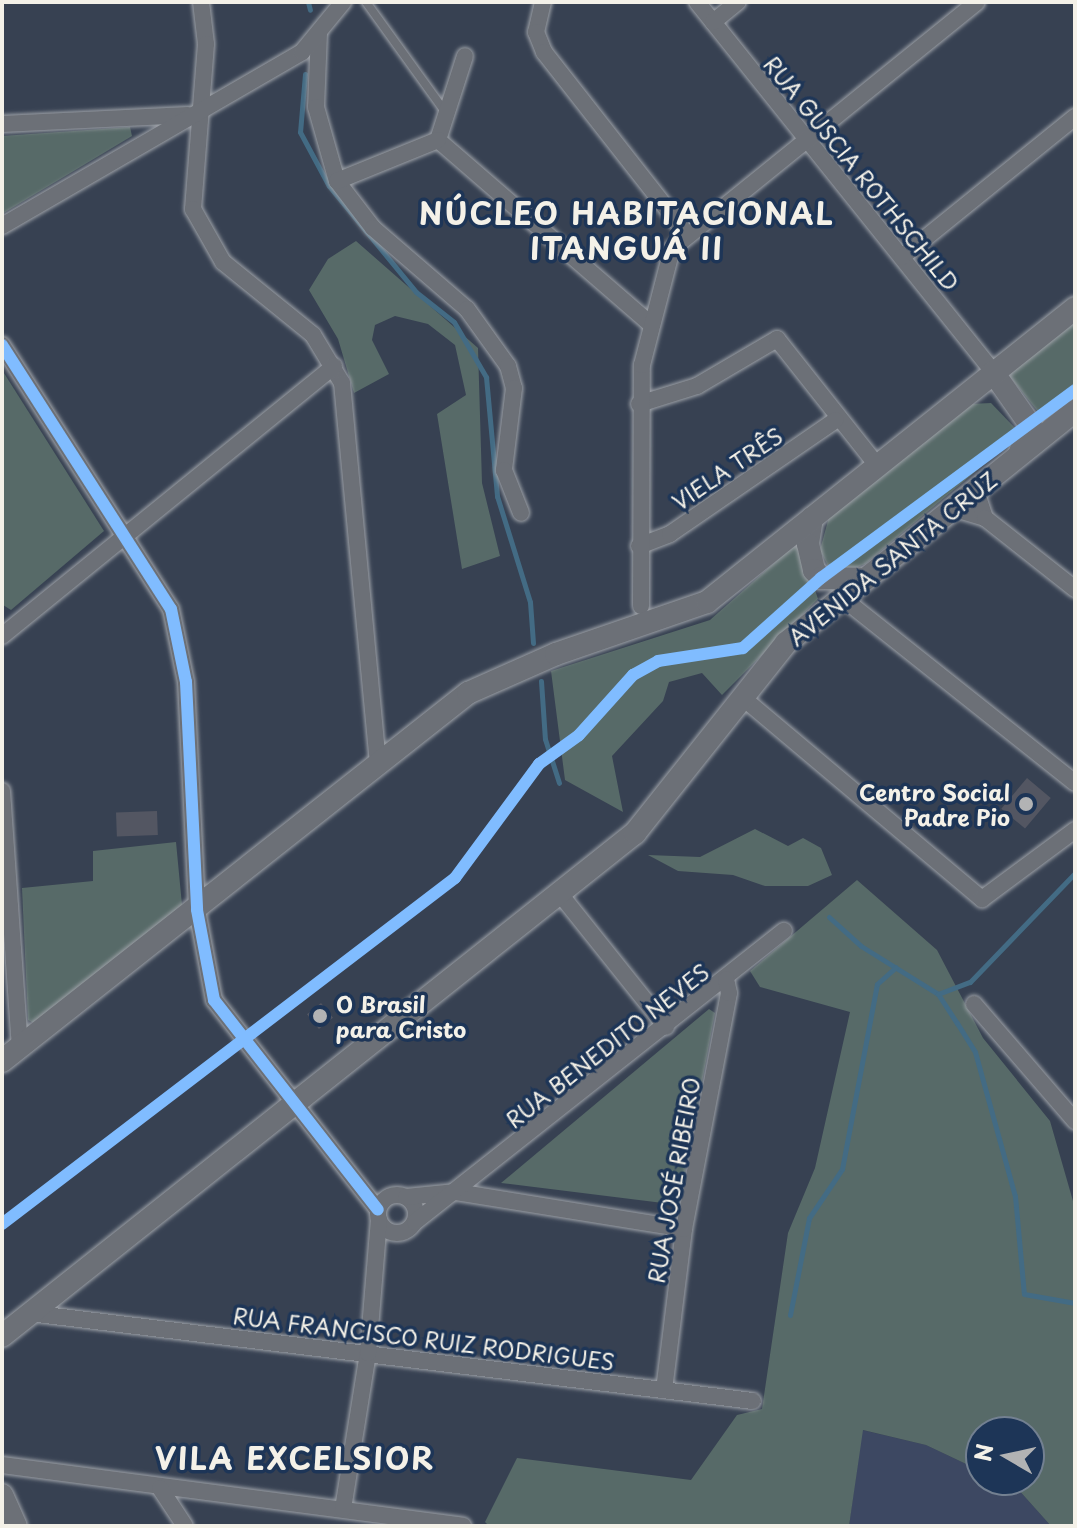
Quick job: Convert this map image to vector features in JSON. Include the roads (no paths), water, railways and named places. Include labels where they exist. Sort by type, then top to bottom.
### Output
[{"type":"main road","points":[[2,1061],[495,677],[649,614],[707,602],[1075,308]]},
{"type":"main road","points":[[993,372],[1031,426]]},
{"type":"main road","points":[[966,393],[1005,398],[1031,426]]},
{"type":"main road","name":"AVENIDA SANTA CRUZ","points":[[2,1336],[635,833],[786,643],[860,579],[1075,411]]},
{"type":"main road","points":[[1016,458],[1031,426]]},
{"type":"main road","points":[[812,518],[808,554],[821,578],[840,596]]},
{"type":"main road","points":[[821,578],[860,579]]},
{"type":"main road","points":[[2,1495],[16,1526]]},
{"type":"street","points":[[201,2],[206,44],[202,82],[194,114],[193,209],[202,230],[223,262],[313,335],[334,366],[349,410],[378,766]]},
{"type":"street","points":[[2,226],[302,52],[343,2]]},
{"type":"street","points":[[543,2],[536,32],[544,52],[686,233]]},
{"type":"street","name":"RUA GUSCIA ROTHSCHILD","points":[[697,2],[993,372]]},
{"type":"street","points":[[713,22],[738,2]]},
{"type":"street","points":[[649,614],[639,546],[639,404],[649,323],[672,249],[686,233],[977,2]]},
{"type":"street","points":[[319,33],[316,107],[337,181],[373,228],[467,309],[508,366],[514,388],[504,470],[521,513]]},
{"type":"street","points":[[438,140],[465,56]]},
{"type":"street","points":[[202,82],[208,96],[225,98]]},
{"type":"street","points":[[2,124],[194,114]]},
{"type":"street","points":[[142,117],[164,130],[196,133]]},
{"type":"street","points":[[902,257],[1075,117]]},
{"type":"street","points":[[337,181],[438,140]]},
{"type":"street","points":[[438,140],[649,323]]},
{"type":"street","points":[[639,404],[697,386],[777,339],[836,420],[877,465]]},
{"type":"street","points":[[2,345],[171,609],[186,682],[197,910],[214,1000],[296,1102],[385,1229],[408,1228]]},
{"type":"street","points":[[2,636],[334,366]]},
{"type":"street","name":"VIELA TRÊS","points":[[639,546],[670,534],[836,420]]},
{"type":"street","points":[[976,490],[985,518]]},
{"type":"street","points":[[952,508],[985,518],[1075,589]]},
{"type":"street","points":[[840,596],[1075,783]]},
{"type":"street","points":[[742,697],[982,899],[1075,830]]},
{"type":"street","points":[[2,791],[20,1047]]},
{"type":"street","points":[[560,894],[666,1027]]},
{"type":"street","name":"RUA BENEDITO NEVES","points":[[408,1228],[784,931]]},
{"type":"street","name":"RUA JOSÉ RIBEIRO","points":[[664,1390],[684,1229],[729,993],[726,979]]},
{"type":"street","points":[[974,1004],[1075,1121]]},
{"type":"street","points":[[343,1509],[368,1353],[377,1275],[378,1215],[389,1196],[456,1192],[684,1229]]},
{"type":"street","points":[[377,1275],[416,1211],[406,1197]]},
{"type":"street","points":[[75,1277],[70,1297],[89,1318]]},
{"type":"street","name":"RUA FRANCISCO RUIZ RODRIGUES","points":[[29,1313],[753,1401]]},
{"type":"street","points":[[2,1465],[463,1526]]},
{"type":"street","points":[[160,1488],[185,1526]]},
{"type":"lane","points":[[366,2],[446,114]]},
{"type":"waterway","points":[[308,2],[310,10]]},
{"type":"waterway","points":[[305,74],[300,132],[329,186],[416,292],[454,322],[486,377],[497,496],[530,602],[533,643]]},
{"type":"waterway","points":[[541,681],[545,739],[559,783]]},
{"type":"waterway","points":[[938,994],[970,982],[1075,873]]},
{"type":"waterway","points":[[829,917],[861,946],[938,994],[957,1023],[975,1052],[1015,1196],[1024,1294],[1075,1303]]},
{"type":"waterway","points":[[790,1315],[809,1218],[842,1169],[877,984],[896,967]]},
{"type":"place","name":"Centro Social Padre Pio","points":[[1026,804]]},
{"type":"place","name":"O Brasil para Cristo","points":[[320,1016]]},
{"type":"district","name":"NÚCLEO HABITACIONAL ITANGUÁ II","points":[[627,230]]},
{"type":"district","name":"VILA EXCELSIOR","points":[[295,1458]]}]
